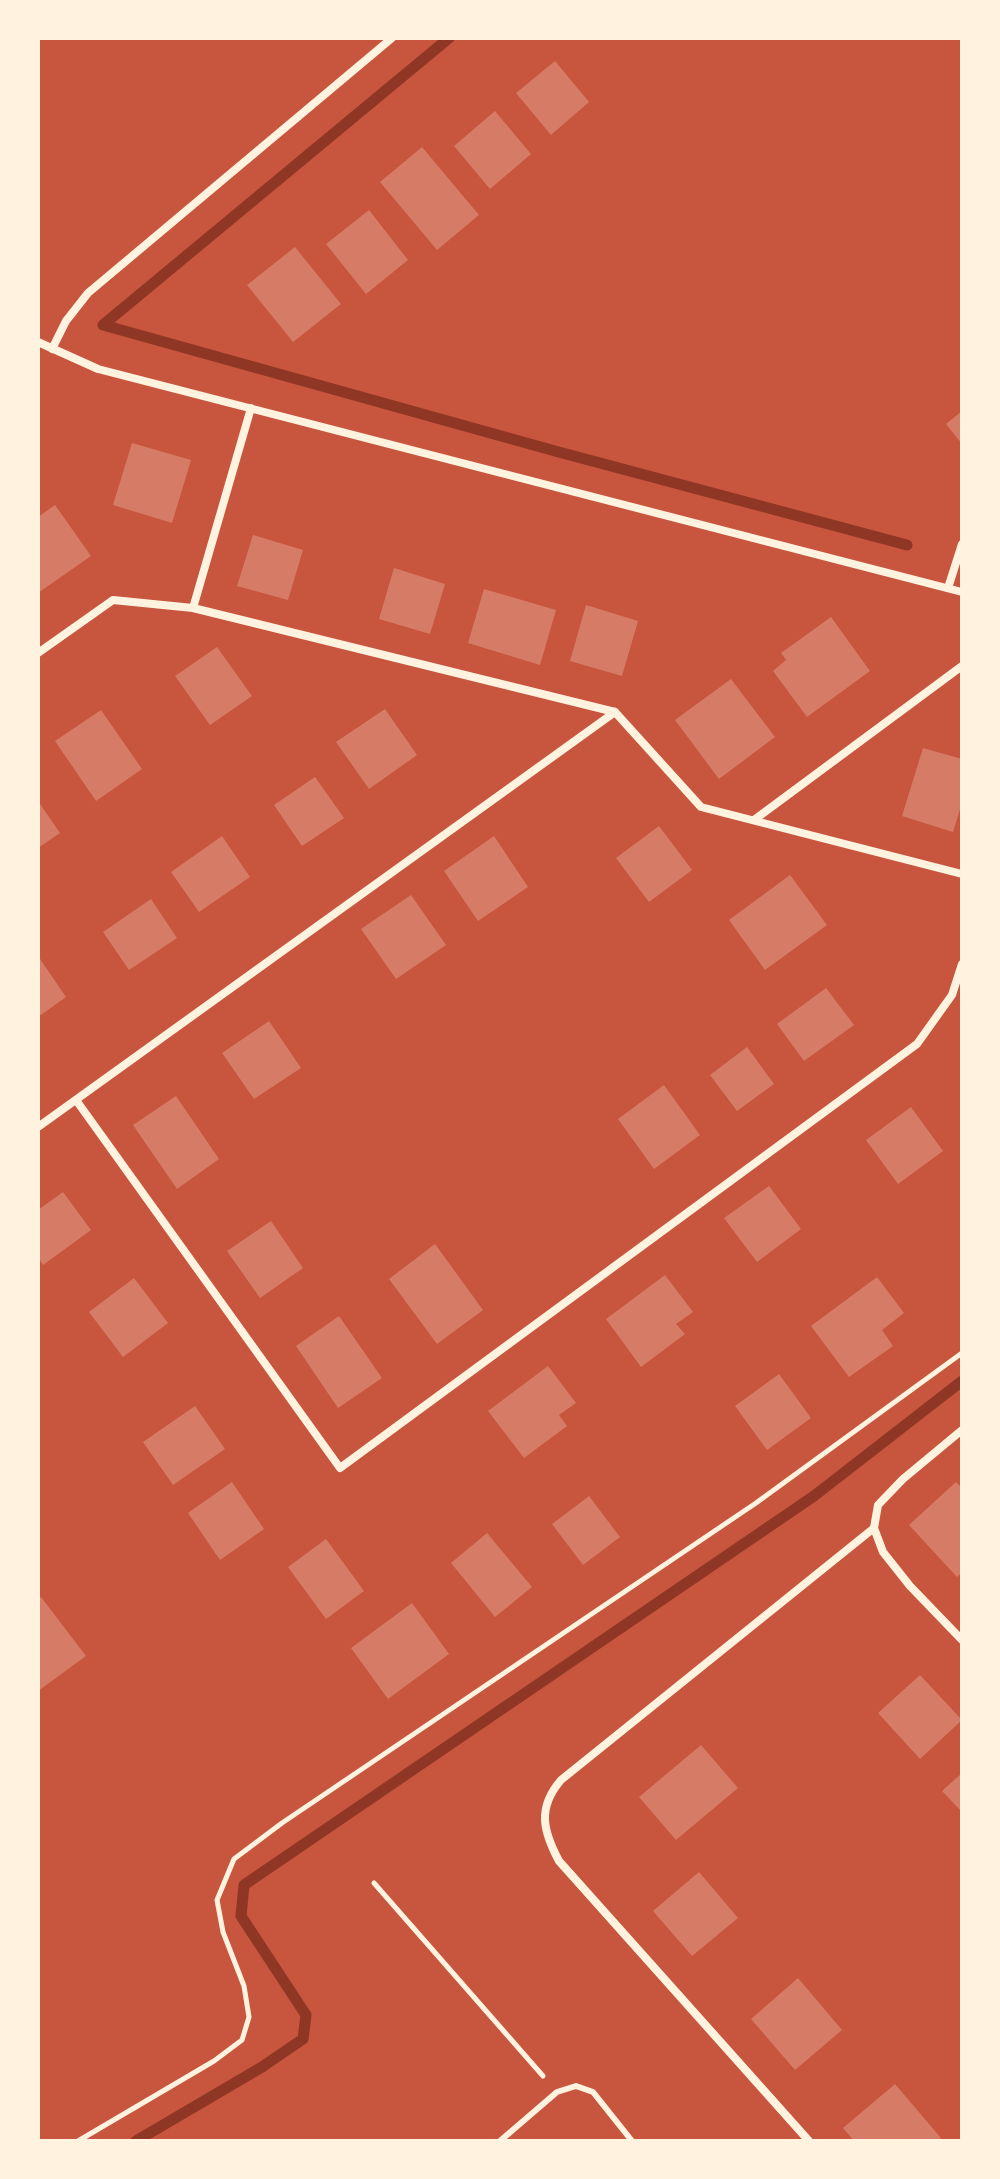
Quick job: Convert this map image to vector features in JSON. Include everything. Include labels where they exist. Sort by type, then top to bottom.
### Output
[{"type":"street","points":[[52,349],[66,321],[88,293],[392,38]]},
{"type":"street","points":[[38,342],[98,369],[962,592]]},
{"type":"street","points":[[193,608],[251,408]]},
{"type":"street","points":[[948,588],[962,544]]},
{"type":"street","points":[[38,653],[113,600],[193,608],[615,712],[701,807],[962,874]]},
{"type":"street","points":[[754,820],[962,666]]},
{"type":"street","points":[[38,1127],[615,712]]},
{"type":"street","points":[[76,1100],[340,1468],[917,1044],[952,995],[962,964]]},
{"type":"street","points":[[962,1430],[903,1479],[878,1505],[874,1528],[883,1552],[910,1586],[962,1640]]},
{"type":"street","points":[[809,2141],[559,1861],[547,1838],[544,1819],[550,1793],[561,1780],[874,1528]]},
{"type":"lane","points":[[500,2141],[557,2092],[576,2086],[593,2092],[632,2141]]},
{"type":"path","points":[[78,2141],[214,2061],[242,2040],[249,2017],[244,1986],[223,1932],[217,1900],[234,1859],[282,1823],[756,1503],[962,1353]]},
{"type":"path","points":[[374,1883],[557,2092]]},
{"type":"building","points":[[555,61],[589,102],[551,135],[516,93]]},
{"type":"building","points":[[495,111],[531,154],[490,189],[454,146]]},
{"type":"building","points":[[422,147],[479,215],[437,250],[380,182]]},
{"type":"building","points":[[369,210],[408,260],[366,294],[326,244]]},
{"type":"building","points":[[295,247],[341,304],[293,342],[247,285]]},
{"type":"building","points":[[962,411],[962,444],[946,424]]},
{"type":"building","points":[[132,443],[191,460],[172,523],[113,505]]},
{"type":"building","points":[[55,505],[91,556],[38,593],[38,517]]},
{"type":"building","points":[[253,535],[303,550],[288,600],[237,586]]},
{"type":"building","points":[[394,568],[445,584],[430,634],[379,619]]},
{"type":"building","points":[[484,589],[556,610],[540,665],[468,643]]},
{"type":"building","points":[[586,605],[638,621],[622,676],[570,661]]},
{"type":"building","points":[[831,617],[870,671],[807,717],[773,671],[786,660],[781,653]]},
{"type":"building","points":[[217,647],[252,696],[210,725],[175,676]]},
{"type":"building","points":[[731,679],[775,737],[719,779],[675,720]]},
{"type":"building","points":[[385,709],[417,755],[369,789],[336,742]]},
{"type":"building","points":[[101,710],[142,769],[96,801],[55,741]]},
{"type":"building","points":[[923,748],[962,759],[962,803],[953,832],[902,816]]},
{"type":"building","points":[[315,777],[344,818],[302,846],[274,805]]},
{"type":"building","points":[[38,801],[60,833],[38,848]]},
{"type":"building","points":[[659,826],[692,870],[649,902],[616,858]]},
{"type":"building","points":[[222,836],[250,877],[199,912],[171,872]]},
{"type":"building","points":[[494,836],[528,887],[478,921],[444,871]]},
{"type":"building","points":[[790,875],[827,925],[765,970],[729,920]]},
{"type":"building","points":[[411,895],[446,945],[396,979],[361,929]]},
{"type":"building","points":[[151,899],[177,938],[129,970],[103,932]]},
{"type":"building","points":[[38,956],[66,997],[38,1017]]},
{"type":"building","points":[[826,988],[854,1025],[804,1061],[777,1024]]},
{"type":"building","points":[[269,1021],[301,1068],[254,1099],[222,1053]]},
{"type":"building","points":[[747,1047],[774,1084],[737,1111],[710,1075]]},
{"type":"building","points":[[664,1085],[700,1135],[654,1169],[618,1119]]},
{"type":"building","points":[[176,1096],[219,1159],[177,1189],[133,1125]]},
{"type":"building","points":[[911,1107],[943,1151],[898,1184],[866,1140]]},
{"type":"building","points":[[769,1186],[801,1229],[757,1262],[724,1218]]},
{"type":"building","points":[[63,1192],[91,1230],[43,1265],[38,1257],[38,1210]]},
{"type":"building","points":[[271,1221],[303,1268],[260,1298],[227,1251]]},
{"type":"building","points":[[435,1244],[483,1310],[437,1344],[389,1279]]},
{"type":"building","points":[[665,1275],[693,1312],[676,1324],[685,1334],[641,1367],[606,1319]]},
{"type":"building","points":[[877,1277],[904,1313],[882,1330],[893,1346],[849,1377],[811,1326]]},
{"type":"building","points":[[134,1278],[168,1323],[123,1357],[89,1312]]},
{"type":"building","points":[[339,1316],[382,1378],[338,1408],[296,1346]]},
{"type":"building","points":[[548,1366],[576,1403],[559,1415],[567,1426],[524,1458],[488,1411]]},
{"type":"building","points":[[779,1374],[811,1418],[767,1450],[735,1406]]},
{"type":"building","points":[[195,1406],[225,1449],[173,1485],[143,1442]]},
{"type":"building","points":[[232,1482],[264,1529],[220,1560],[188,1513]]},
{"type":"building","points":[[956,1482],[962,1488],[962,1572],[957,1577],[909,1525]]},
{"type":"building","points":[[589,1496],[620,1537],[583,1565],[552,1524]]},
{"type":"building","points":[[487,1533],[532,1587],[495,1617],[451,1563]]},
{"type":"building","points":[[326,1539],[364,1591],[326,1619],[288,1567]]},
{"type":"building","points":[[41,1597],[86,1656],[38,1691],[38,1599]]},
{"type":"building","points":[[412,1603],[449,1654],[388,1699],[351,1648]]},
{"type":"building","points":[[920,1675],[962,1720],[920,1759],[878,1713]]},
{"type":"building","points":[[701,1745],[738,1788],[676,1840],[639,1797]]},
{"type":"building","points":[[962,1773],[962,1812],[942,1791]]},
{"type":"building","points":[[699,1872],[738,1918],[692,1956],[653,1911]]},
{"type":"building","points":[[798,1978],[842,2030],[795,2070],[751,2019]]},
{"type":"building","points":[[895,2084],[941,2138],[937,2141],[854,2141],[843,2128]]},
{"type":"waterway","points":[[103,325],[449,38]]},
{"type":"waterway","points":[[103,325],[907,545]]},
{"type":"waterway","points":[[136,2141],[262,2067],[303,2039],[306,2015],[241,1916],[244,1885],[814,1496],[962,1381]]}]
